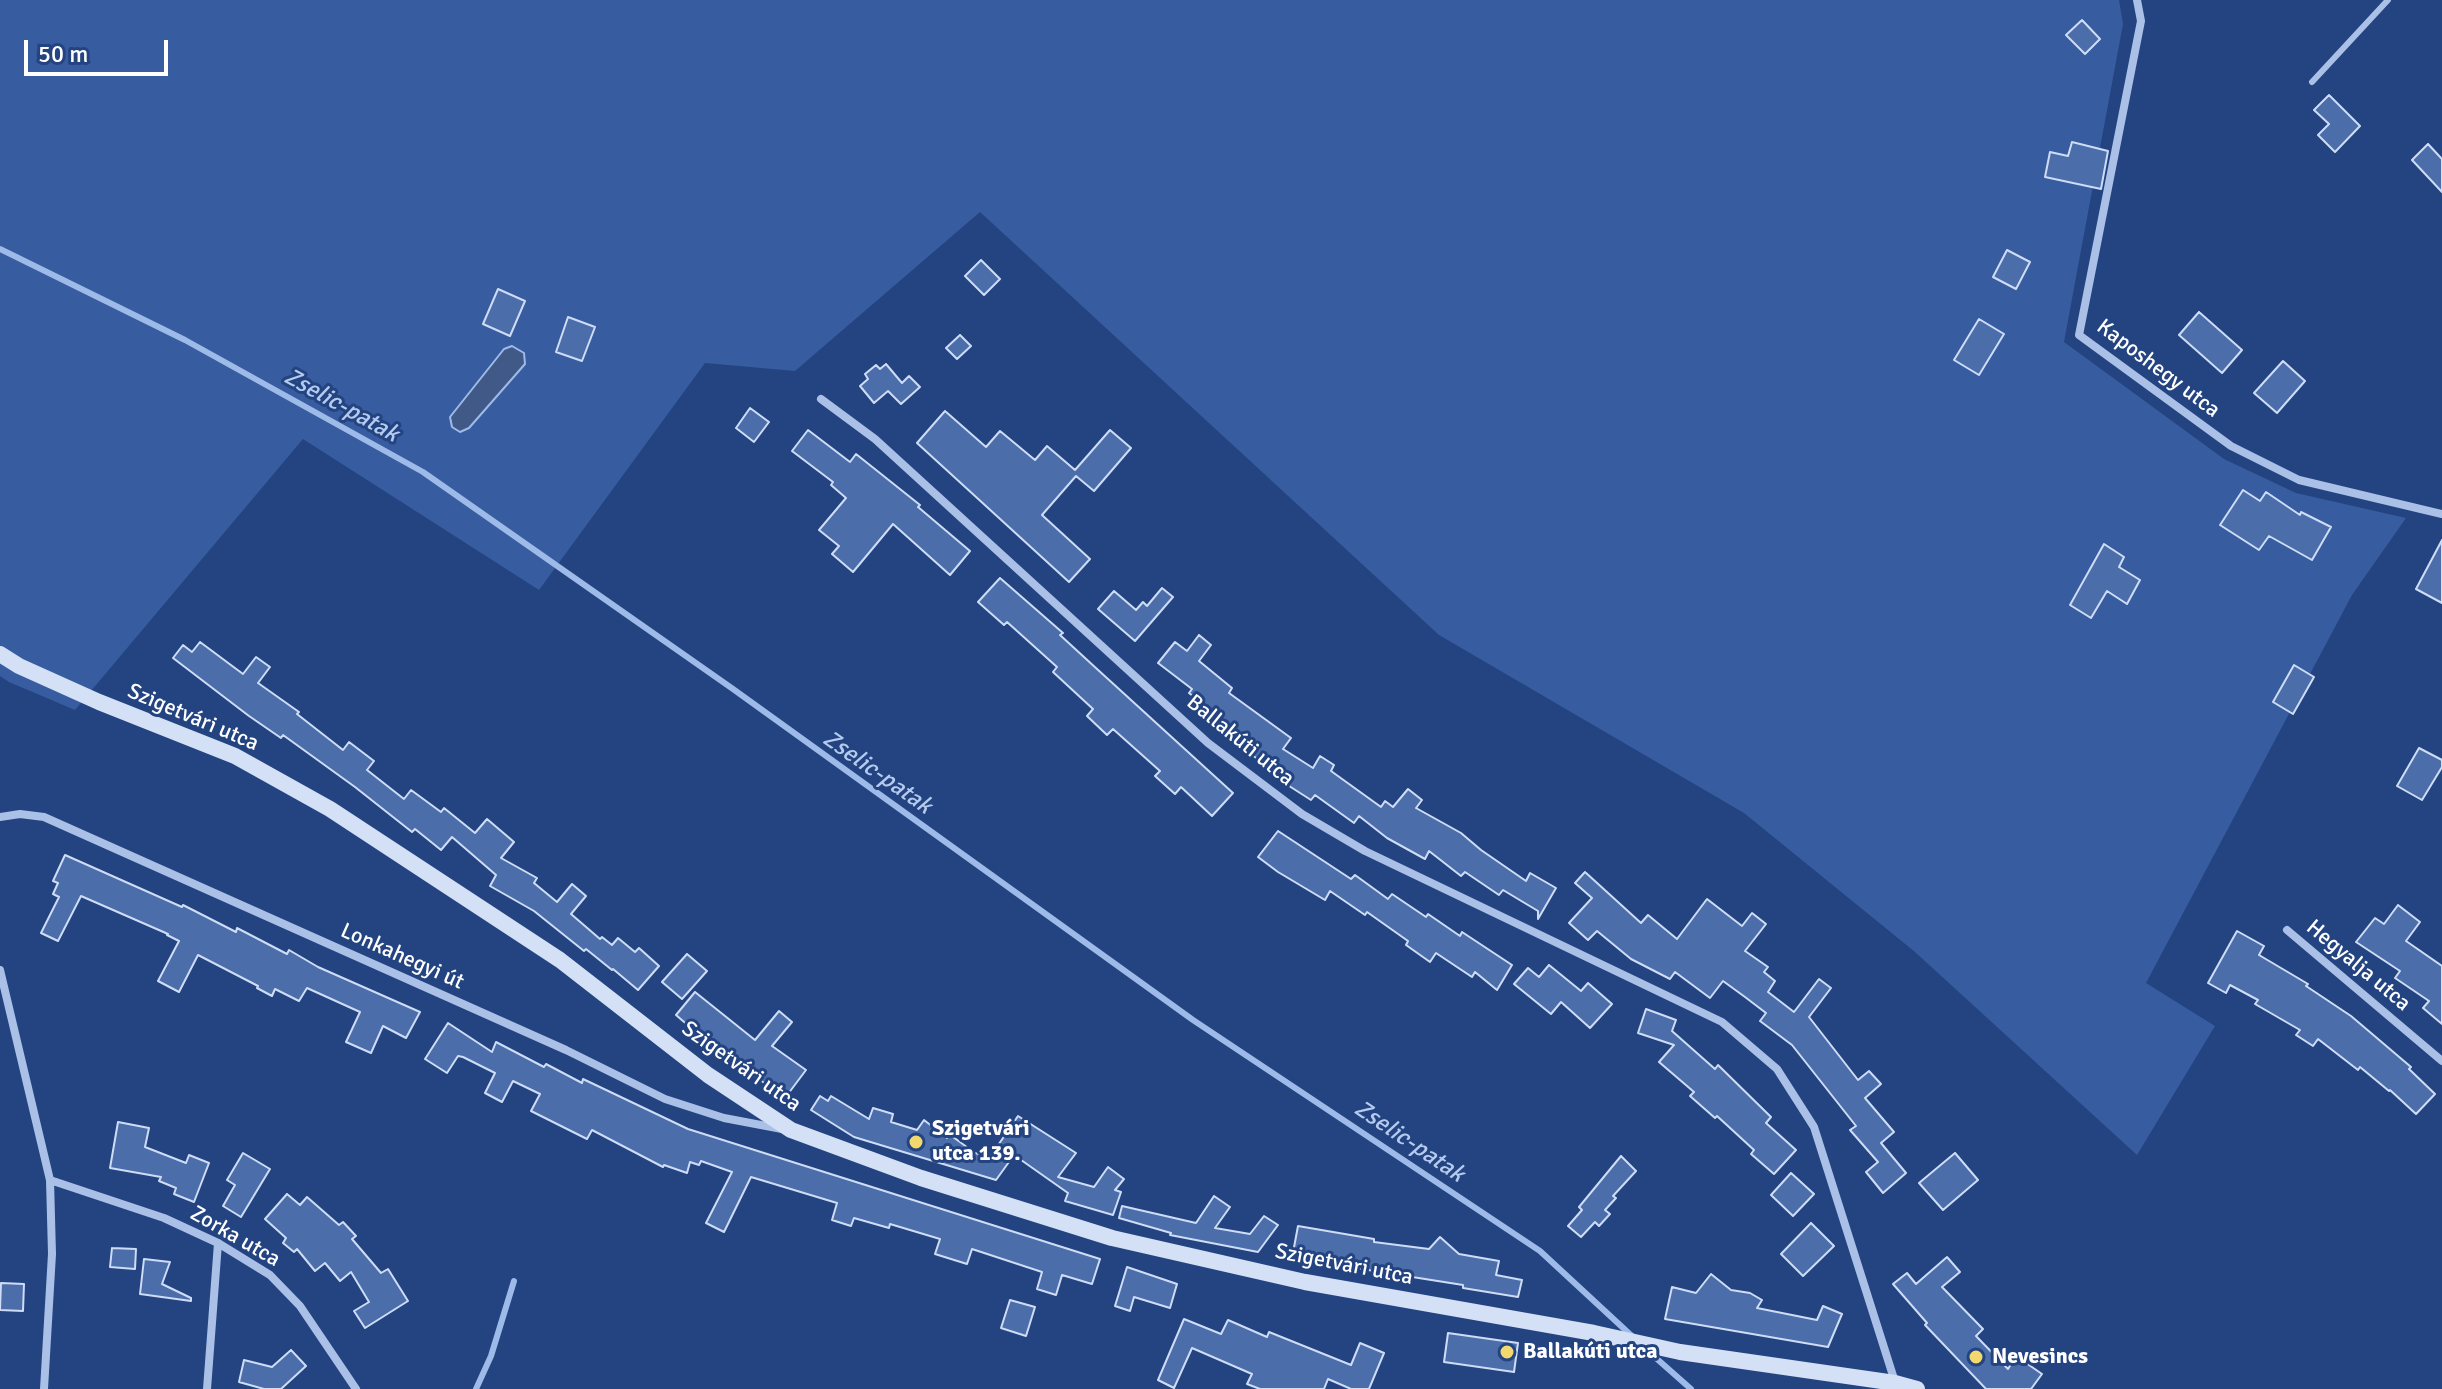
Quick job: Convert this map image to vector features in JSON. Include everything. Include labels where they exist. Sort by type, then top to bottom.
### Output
[{"type":"street","name":"Kaposhegy utca","points":[[2137,0],[2141,21],[2079,335],[2231,446],[2299,480],[2442,514]]},
{"type":"street","name":"Ballakúti utca","points":[[821,399],[875,439],[1208,743],[1302,814],[1365,851],[1722,1022],[1777,1069],[1814,1127],[1895,1383]]},
{"type":"street","name":"Szigetvári utca","points":[[0,654],[19,666],[99,702],[235,756],[330,809],[560,960],[708,1075],[791,1130],[921,1178],[1112,1238],[1305,1282],[1594,1333],[1680,1352],[1895,1383],[1917,1389]]},
{"type":"street","name":"Lonkahegyi út","points":[[0,817],[20,814],[44,817],[566,1050],[665,1099],[724,1118],[791,1130]]},
{"type":"street","name":"Hegyalja utca","points":[[2287,930],[2442,1061]]},
{"type":"street","points":[[0,970],[50,1180],[52,1254],[44,1389]]},
{"type":"street","name":"Zorka utca","points":[[50,1180],[164,1218],[218,1243],[270,1275],[300,1306],[356,1389]]},
{"type":"street","points":[[207,1389],[218,1243]]},
{"type":"lane","points":[[2312,82],[2388,0]]},
{"type":"shaded area","points":[[0,0],[2119,0],[2123,24],[2064,342],[2224,459],[2296,493],[2406,518],[2352,595],[2146,983],[2215,1026],[2137,1155],[1915,952],[1744,813],[1439,635],[980,212],[795,371],[705,363],[539,590],[303,439],[75,710],[9,682],[0,676]]},
{"type":"shaded area","points":[[512,346],[524,353],[525,364],[469,428],[460,432],[452,427],[450,417],[504,349]]},
{"type":"building","points":[[2082,20],[2100,39],[2085,54],[2066,35]]},
{"type":"building","points":[[2329,95],[2360,126],[2335,152],[2318,135],[2329,124],[2314,110]]},
{"type":"building","points":[[2072,142],[2108,151],[2101,189],[2045,177],[2050,152],[2068,156]]},
{"type":"building","points":[[2428,144],[2442,159],[2442,192],[2412,160]]},
{"type":"building","points":[[2007,250],[2030,262],[2016,289],[1993,277]]},
{"type":"building","points":[[981,260],[1000,279],[984,295],[965,276]]},
{"type":"building","points":[[498,289],[525,301],[510,336],[483,324]]},
{"type":"building","points":[[2199,312],[2242,350],[2222,373],[2179,335]]},
{"type":"building","points":[[568,317],[595,327],[582,361],[556,352]]},
{"type":"building","points":[[1979,319],[2004,334],[1979,375],[1954,360]]},
{"type":"building","points":[[960,335],[971,346],[957,359],[946,348]]},
{"type":"building","points":[[2283,361],[2305,381],[2277,413],[2254,393]]},
{"type":"building","points":[[886,364],[902,383],[909,376],[920,387],[901,404],[888,391],[874,403],[860,386],[868,379],[865,374],[876,365],[880,369]]},
{"type":"building","points":[[750,408],[769,422],[754,442],[736,428]]},
{"type":"building","points":[[945,411],[986,447],[1000,431],[1035,460],[1047,446],[1075,470],[1110,430],[1131,448],[1094,491],[1076,476],[1042,515],[1090,559],[1069,582],[917,443]]},
{"type":"building","points":[[808,430],[850,462],[856,454],[920,505],[918,507],[970,551],[950,575],[893,524],[853,572],[832,554],[839,546],[819,530],[846,498],[831,485],[833,482],[792,451]]},
{"type":"building","points":[[2243,490],[2260,501],[2266,492],[2300,515],[2301,512],[2331,527],[2312,560],[2269,536],[2259,550],[2220,525]]},
{"type":"building","points":[[2442,540],[2442,603],[2416,589]]},
{"type":"building","points":[[2104,544],[2124,557],[2119,567],[2140,580],[2127,604],[2107,591],[2091,618],[2070,605]]},
{"type":"building","points":[[1000,578],[1233,793],[1212,816],[1181,787],[1175,794],[1155,776],[1160,771],[1113,729],[1107,735],[1087,716],[1093,709],[1053,672],[1057,667],[1007,622],[1004,625],[978,602]]},
{"type":"building","points":[[1162,588],[1173,597],[1135,641],[1098,609],[1114,591],[1136,610],[1143,602],[1147,606]]},
{"type":"building","points":[[1199,635],[1211,645],[1199,661],[1232,688],[1229,693],[1291,738],[1283,749],[1313,768],[1320,756],[1334,765],[1331,771],[1381,807],[1385,801],[1393,807],[1408,789],[1422,800],[1416,808],[1461,833],[1526,881],[1530,873],[1556,888],[1538,919],[1538,911],[1503,890],[1499,895],[1465,872],[1461,876],[1429,851],[1425,859],[1387,838],[1359,816],[1354,823],[1315,795],[1311,800],[1286,784],[1288,781],[1248,752],[1250,748],[1214,720],[1218,716],[1189,693],[1192,689],[1158,663],[1175,642],[1187,651]]},
{"type":"building","points":[[200,642],[243,674],[256,657],[270,667],[258,683],[299,712],[297,714],[343,750],[349,742],[374,761],[367,770],[404,799],[411,790],[441,812],[444,808],[475,833],[487,819],[514,842],[501,858],[537,878],[534,883],[557,902],[572,884],[586,896],[571,914],[600,939],[602,937],[612,945],[618,938],[635,952],[639,948],[659,966],[638,990],[534,911],[490,886],[496,875],[452,837],[441,850],[415,829],[412,832],[355,787],[283,735],[281,738],[249,716],[173,658],[183,645],[192,652]]},
{"type":"building","points":[[2294,665],[2314,677],[2293,714],[2273,702]]},
{"type":"building","points":[[2419,748],[2442,760],[2442,767],[2422,800],[2397,786]]},
{"type":"building","points":[[1278,831],[1351,879],[1355,875],[1388,899],[1392,894],[1460,936],[1462,932],[1512,965],[1497,990],[1475,972],[1472,977],[1436,953],[1430,962],[1406,945],[1408,941],[1330,891],[1325,900],[1278,872],[1258,857]]},
{"type":"building","points":[[65,855],[183,905],[236,932],[237,928],[287,954],[289,950],[318,967],[420,1012],[406,1038],[383,1026],[371,1053],[346,1042],[360,1012],[307,988],[299,1001],[275,989],[272,996],[198,955],[179,992],[158,981],[179,941],[81,896],[58,941],[41,933],[59,897],[53,894],[58,883],[53,881]]},
{"type":"building","points":[[1585,872],[1641,923],[1648,915],[1677,939],[1707,899],[1742,926],[1752,913],[1766,924],[1745,951],[1768,967],[1764,972],[1775,981],[1768,992],[1794,1012],[1819,979],[1831,988],[1809,1017],[1858,1080],[1869,1071],[1881,1084],[1865,1098],[1894,1132],[1881,1143],[1906,1173],[1883,1193],[1866,1172],[1878,1162],[1850,1130],[1856,1126],[1792,1045],[1760,1021],[1766,1013],[1745,997],[1723,981],[1710,998],[1675,972],[1670,979],[1631,959],[1597,931],[1588,940],[1569,923],[1592,898],[1575,883]]},
{"type":"building","points":[[2398,905],[2420,922],[2406,941],[2442,966],[2442,1024],[2423,1008],[2429,1001],[2395,978],[2400,971],[2356,942],[2375,918],[2384,924]]},
{"type":"building","points":[[2237,931],[2264,946],[2259,955],[2308,984],[2306,986],[2351,1016],[2411,1067],[2409,1069],[2435,1094],[2416,1114],[2360,1067],[2358,1070],[2318,1039],[2313,1046],[2296,1035],[2300,1030],[2255,1004],[2258,1000],[2230,985],[2226,993],[2208,983]]},
{"type":"building","points":[[687,954],[707,971],[682,999],[662,982]]},
{"type":"building","points":[[1549,965],[1581,991],[1588,983],[1612,1004],[1590,1028],[1561,1002],[1551,1014],[1514,984],[1528,968],[1539,977]]},
{"type":"building","points":[[695,992],[755,1040],[779,1011],[792,1022],[772,1046],[806,1070],[785,1098],[720,1053],[676,1015]]},
{"type":"building","points":[[1646,1009],[1676,1020],[1672,1031],[1715,1069],[1718,1065],[1771,1117],[1766,1123],[1796,1150],[1774,1174],[1751,1154],[1754,1150],[1690,1096],[1694,1092],[1659,1062],[1674,1045],[1638,1033]]},
{"type":"building","points":[[448,1023],[492,1052],[496,1042],[544,1067],[546,1064],[582,1083],[583,1079],[688,1129],[1100,1259],[1092,1284],[1062,1275],[1056,1295],[1037,1289],[1042,1272],[972,1249],[967,1264],[935,1254],[940,1239],[890,1224],[889,1228],[854,1218],[851,1226],[832,1220],[837,1203],[751,1177],[724,1232],[706,1223],[732,1172],[701,1161],[699,1165],[690,1162],[687,1173],[663,1167],[592,1130],[587,1139],[531,1111],[540,1094],[513,1081],[502,1102],[485,1093],[495,1073],[458,1056],[447,1073],[425,1059]]},
{"type":"building","points":[[820,1096],[828,1101],[831,1096],[869,1119],[873,1108],[893,1114],[891,1122],[917,1130],[924,1120],[947,1138],[949,1134],[975,1153],[990,1157],[1018,1116],[1076,1153],[1058,1177],[1094,1187],[1108,1167],[1124,1179],[1115,1190],[1121,1192],[1113,1215],[1065,1201],[1068,1193],[1014,1155],[996,1180],[854,1137],[811,1110]]},
{"type":"building","points":[[118,1122],[149,1128],[145,1147],[186,1163],[189,1155],[209,1163],[194,1202],[174,1194],[176,1188],[159,1181],[161,1177],[110,1168]]},
{"type":"building","points":[[243,1153],[270,1169],[241,1217],[223,1206],[235,1185],[227,1180]]},
{"type":"building","points":[[1955,1153],[1978,1180],[1943,1210],[1919,1183]]},
{"type":"building","points":[[1621,1156],[1636,1171],[1613,1196],[1616,1198],[1605,1210],[1610,1214],[1599,1226],[1595,1222],[1581,1237],[1568,1226],[1582,1210],[1579,1207]]},
{"type":"building","points":[[1791,1173],[1814,1194],[1793,1216],[1771,1195]]},
{"type":"building","points":[[287,1194],[300,1205],[307,1197],[339,1225],[343,1222],[356,1236],[352,1239],[381,1273],[388,1269],[408,1301],[365,1328],[354,1311],[369,1302],[351,1272],[340,1281],[325,1263],[315,1271],[297,1249],[294,1252],[283,1243],[286,1238],[265,1219]]},
{"type":"building","points":[[1214,1196],[1230,1207],[1215,1228],[1250,1234],[1264,1216],[1278,1225],[1258,1252],[1170,1235],[1119,1218],[1122,1206],[1196,1223]]},
{"type":"building","points":[[1811,1223],[1834,1246],[1803,1276],[1781,1254]]},
{"type":"building","points":[[1298,1226],[1374,1239],[1374,1242],[1429,1249],[1440,1237],[1459,1254],[1499,1261],[1496,1275],[1522,1280],[1518,1297],[1463,1288],[1463,1285],[1292,1258]]},
{"type":"building","points":[[112,1248],[136,1249],[135,1269],[110,1267]]},
{"type":"building","points":[[1947,1257],[1960,1272],[1942,1287],[1983,1329],[1976,1336],[2008,1369],[2016,1356],[2042,1374],[2031,1389],[1986,1389],[1925,1325],[1927,1323],[1893,1284],[1907,1273],[1916,1284]]},
{"type":"building","points":[[144,1259],[170,1262],[162,1284],[191,1298],[191,1301],[140,1294]]},
{"type":"building","points":[[1127,1267],[1177,1284],[1170,1308],[1134,1297],[1130,1311],[1115,1306]]},
{"type":"building","points":[[1711,1274],[1731,1290],[1750,1293],[1762,1300],[1757,1308],[1817,1320],[1823,1306],[1842,1314],[1828,1347],[1665,1319],[1672,1287],[1696,1293]]},
{"type":"building","points":[[1,1283],[24,1284],[23,1311],[0,1310]]},
{"type":"building","points":[[1010,1300],[1035,1307],[1026,1336],[1001,1328]]},
{"type":"building","points":[[1184,1319],[1221,1334],[1228,1320],[1267,1337],[1269,1332],[1351,1365],[1360,1343],[1384,1353],[1369,1389],[1351,1389],[1328,1379],[1324,1389],[1260,1389],[1247,1384],[1252,1374],[1192,1348],[1174,1388],[1158,1380]]},
{"type":"building","points":[[1448,1333],[1518,1343],[1514,1372],[1444,1362]]},
{"type":"building","points":[[291,1350],[306,1366],[281,1389],[264,1389],[239,1382],[244,1360],[272,1367]]},
{"type":"waterway","name":"Zselic-patak","points":[[0,249],[185,340],[423,472],[733,689],[1193,1020],[1540,1251],[1634,1338]]},
{"type":"waterway","points":[[476,1389],[491,1356],[514,1281]]},
{"type":"waterway","name":"Zselic-patak","points":[[1648,1351],[1691,1389]]},
{"type":"place","name":"Szigetvári utca 139.","points":[[916,1142]]},
{"type":"place","name":"Ballakúti utca","points":[[1507,1352]]},
{"type":"place","name":"Nevesincs","points":[[1976,1357]]}]
